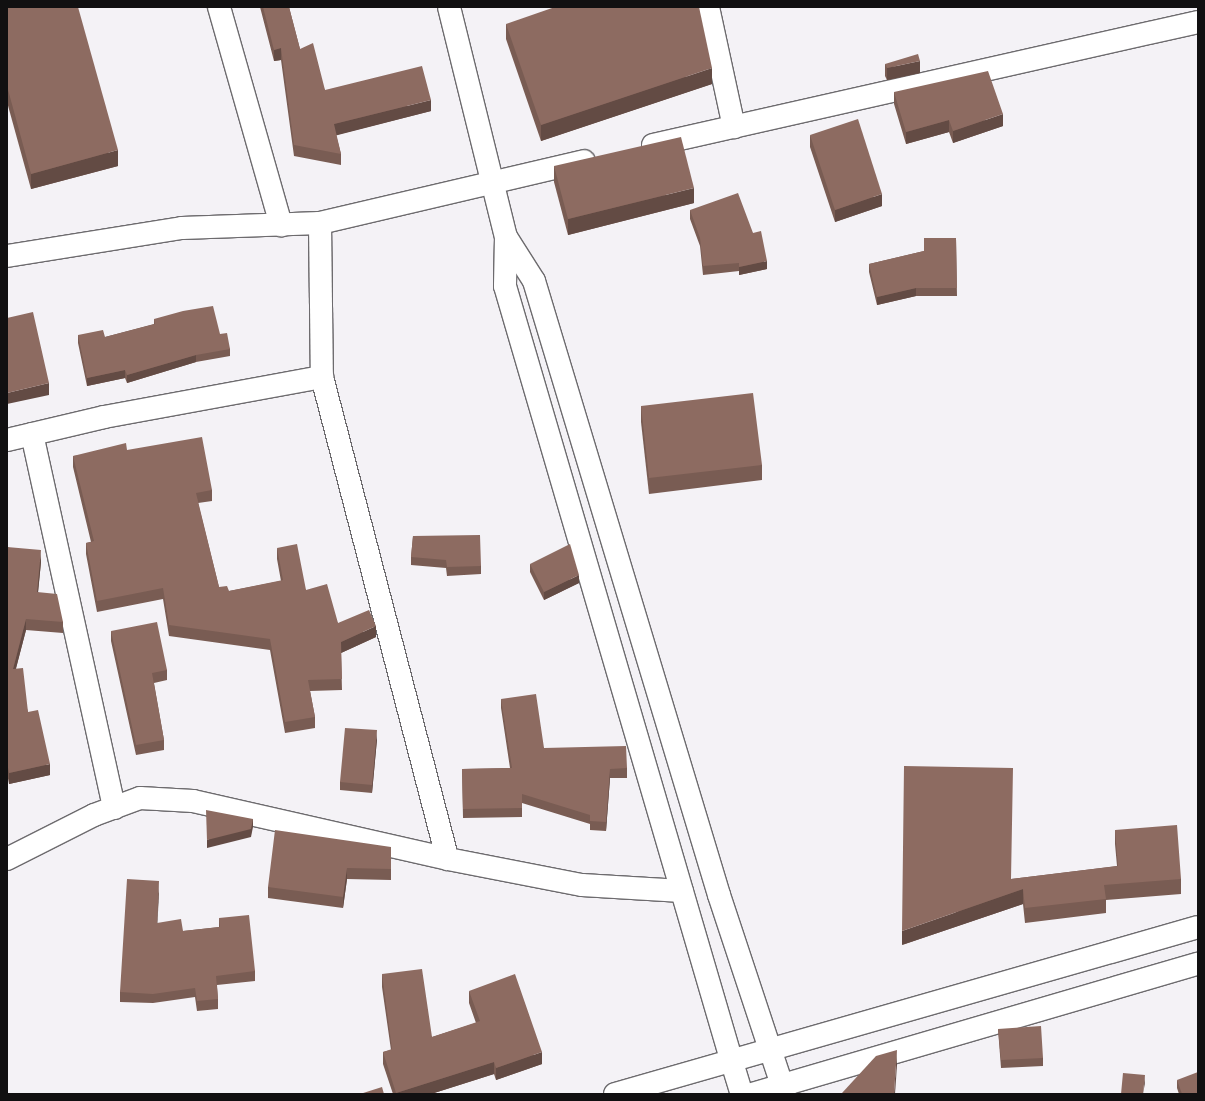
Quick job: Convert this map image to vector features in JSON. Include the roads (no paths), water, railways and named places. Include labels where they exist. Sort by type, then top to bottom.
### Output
[{"type":"street","points":[[219,7],[281,224]]},
{"type":"street","points":[[449,7],[506,237],[503,270],[507,294],[742,1094]]},
{"type":"street","points":[[708,7],[734,127]]},
{"type":"street","points":[[633,150],[1198,22]]},
{"type":"street","points":[[7,256],[153,232],[320,223],[602,157]]},
{"type":"street","points":[[320,223],[322,377],[448,859]]},
{"type":"street","points":[[506,237],[520,255],[538,294],[719,895],[783,1090]]},
{"type":"street","points":[[7,440],[104,417],[322,377]]},
{"type":"street","points":[[32,434],[114,808]]},
{"type":"street","points":[[7,859],[114,808],[140,798],[193,801],[448,859],[582,885],[682,891]]},
{"type":"street","points":[[615,1094],[731,1058],[770,1049],[1198,927]]},
{"type":"street","points":[[752,1094],[783,1090],[1198,964]]}]
